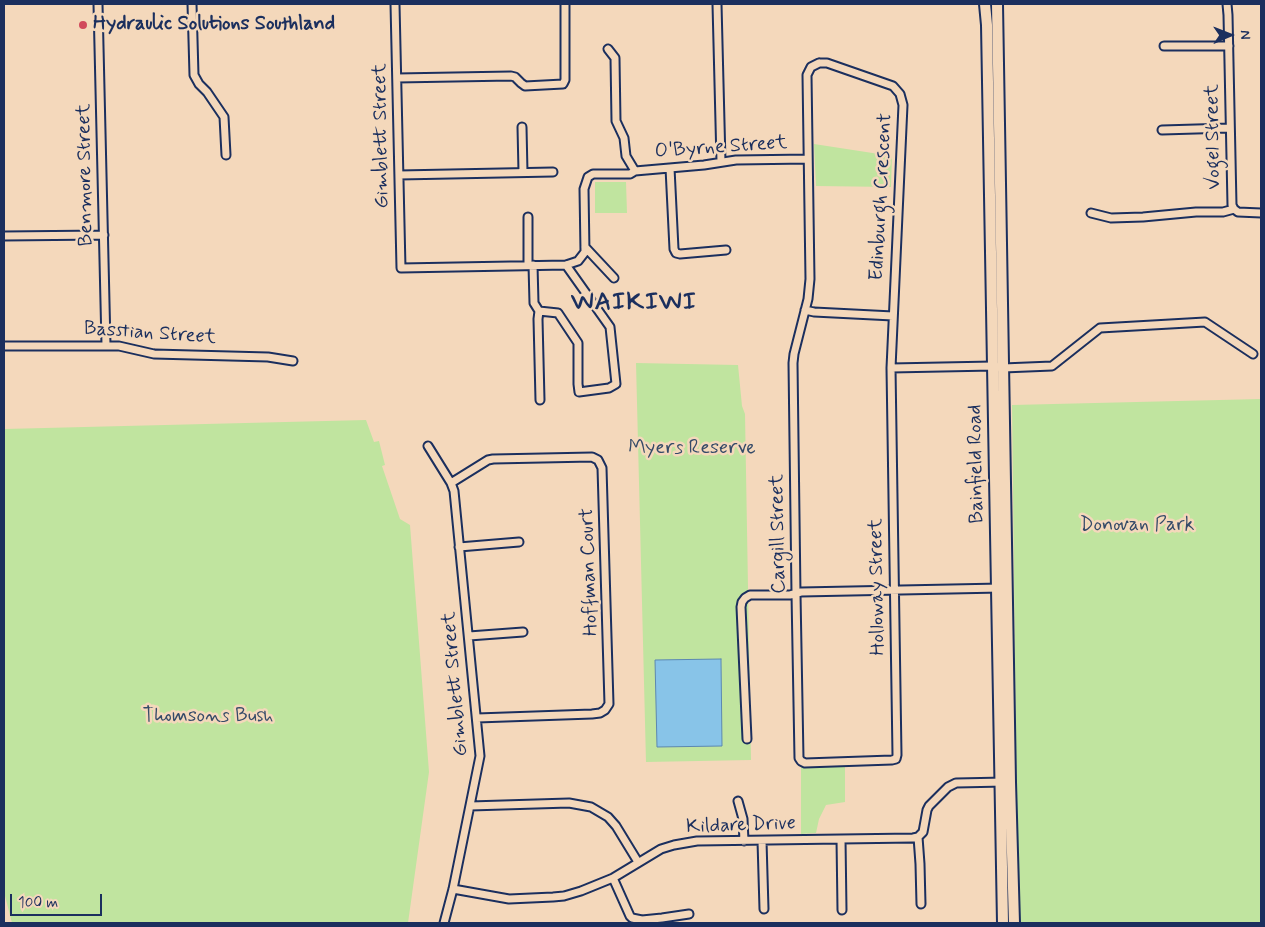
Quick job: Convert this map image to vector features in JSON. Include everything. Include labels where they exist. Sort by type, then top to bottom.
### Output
[{"type":"main road","name":"Bainfield Road","points":[[985,4],[993,96]]},
{"type":"main road","name":"Bainfield Road","points":[[997,4],[993,96],[1005,782],[1002,923]]},
{"type":"main road","name":"Bainfield Road","points":[[1005,782],[1014,923]]},
{"type":"street","name":"Benmore Street","points":[[98,4],[106,345]]},
{"type":"street","points":[[192,4],[194,74],[199,84],[224,116],[226,155]]},
{"type":"street","name":"Gimblett Street","points":[[395,4],[401,268],[531,265]]},
{"type":"street","points":[[397,78],[511,76],[515,77],[524,86],[563,84],[565,80],[565,4]]},
{"type":"street","points":[[717,4],[721,162]]},
{"type":"street","name":"Vogel Street","points":[[1226,4],[1229,46],[1232,206],[1234,209]]},
{"type":"street","points":[[1164,46],[1229,46]]},
{"type":"street","points":[[608,49],[615,58],[616,121],[624,138],[626,156],[635,171]]},
{"type":"street","name":"Edinburgh Crescent","points":[[805,310],[810,279],[806,83],[811,67],[827,63],[893,86],[897,89],[903,105],[893,316]]},
{"type":"street","points":[[522,127],[523,172]]},
{"type":"street","points":[[1162,130],[1230,128]]},
{"type":"street","name":"O'Byrne Street","points":[[585,247],[584,188],[588,177],[593,174],[630,174],[635,171],[704,165],[736,160],[808,159]]},
{"type":"street","points":[[670,168],[674,249],[676,253],[726,250]]},
{"type":"street","points":[[399,175],[553,172]]},
{"type":"street","points":[[1091,213],[1111,218],[1142,218],[1196,212],[1223,212],[1234,209],[1238,212],[1261,213]]},
{"type":"street","points":[[528,218],[534,302],[539,311],[540,400]]},
{"type":"street","points":[[4,236],[104,234]]},
{"type":"street","points":[[531,265],[566,265],[578,261],[585,252],[585,247]]},
{"type":"street","points":[[585,247],[614,278]]},
{"type":"street","points":[[539,311],[558,313],[578,343],[579,392],[609,388],[616,384],[610,327],[566,265]]},
{"type":"street","points":[[805,310],[893,316]]},
{"type":"street","name":"Cargill Street","points":[[800,758],[793,363],[805,310]]},
{"type":"street","name":"Holloway Street","points":[[800,758],[803,762],[808,763],[892,760],[896,759],[897,755],[891,368],[893,316]]},
{"type":"street","points":[[891,368],[1052,366],[1100,328],[1205,322],[1253,354]]},
{"type":"street","name":"Basstian Street","points":[[4,346],[106,345],[127,347],[154,354],[268,356],[293,361]]},
{"type":"street","name":"Gimblett Street","points":[[428,446],[451,483],[455,498],[480,761],[444,923]]},
{"type":"street","name":"Hoffman Court","points":[[451,483],[492,458],[592,457],[598,460],[602,468],[609,704],[600,713],[592,714],[477,718]]},
{"type":"street","points":[[460,547],[519,542]]},
{"type":"street","points":[[747,739],[741,607],[742,602],[750,595],[1002,588]]},
{"type":"street","points":[[469,636],[524,632]]},
{"type":"street","points":[[921,904],[920,846],[918,837],[923,832],[929,806],[948,787],[956,783],[1005,782]]},
{"type":"street","points":[[738,801],[743,818],[744,841]]},
{"type":"street","points":[[470,806],[569,803],[591,807],[612,822],[638,862]]},
{"type":"street","name":"Kildare Drive","points":[[453,889],[509,899],[553,897],[581,891],[613,878],[661,849],[697,841],[918,837]]},
{"type":"street","points":[[841,839],[842,910]]},
{"type":"street","points":[[762,841],[764,909]]},
{"type":"street","points":[[613,878],[632,918],[642,920],[689,914]]},
{"type":"green space","points":[[814,144],[892,156],[891,187],[816,186]]},
{"type":"green space","points":[[595,182],[626,182],[627,213],[595,213]]},
{"type":"green space","name":"Myers Reserve","points":[[636,363],[738,365],[742,406],[745,414],[751,760],[646,762]]},
{"type":"green space","name":"Donovan Park","points":[[1261,399],[1261,923],[1018,923],[1012,405]]},
{"type":"green space","name":"Thomsons Bush","points":[[366,420],[374,442],[379,441],[385,465],[382,466],[400,519],[410,525],[429,772],[408,923],[12,923],[4,892],[4,429]]},
{"type":"green space","points":[[801,766],[845,766],[845,802],[826,805],[819,819],[816,833],[801,834]]},
{"type":"water","points":[[721,659],[722,746],[657,747],[655,660]]},
{"type":"place","name":"Hydraulic Solutions Southland","points":[[83,25]]},
{"type":"district","name":"WAIKIWI","points":[[634,304]]}]
